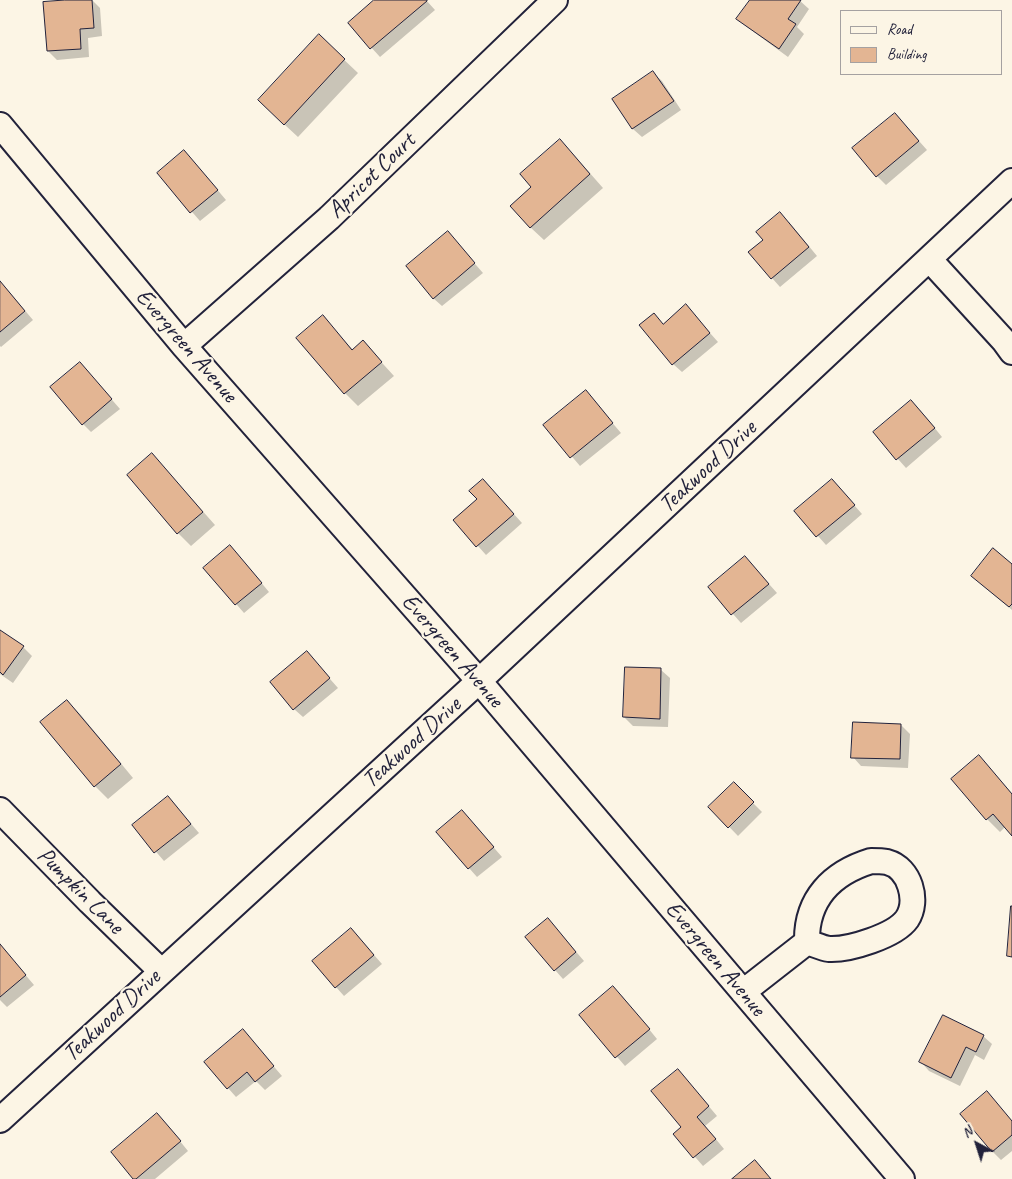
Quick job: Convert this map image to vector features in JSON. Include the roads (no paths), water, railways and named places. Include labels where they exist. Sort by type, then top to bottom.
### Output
[{"type":"street","name":"Apricot Court","points":[[184,346],[329,218],[556,0]]},
{"type":"street","name":"Evergreen Avenue","points":[[0,125],[184,346],[479,681],[902,1179]]},
{"type":"street","name":"Teakwood Drive","points":[[0,1120],[479,681],[930,260],[1012,181]]},
{"type":"street","points":[[930,260],[1012,352]]},
{"type":"street","name":"Pumpkin Lane","points":[[0,810],[161,971]]},
{"type":"street","points":[[872,861],[887,862],[904,874],[911,889],[913,906],[906,920],[896,930],[846,948],[828,949],[807,942],[807,927],[811,912],[821,894],[838,876],[854,867],[872,861]]},
{"type":"street","points":[[743,992],[807,942]]}]
